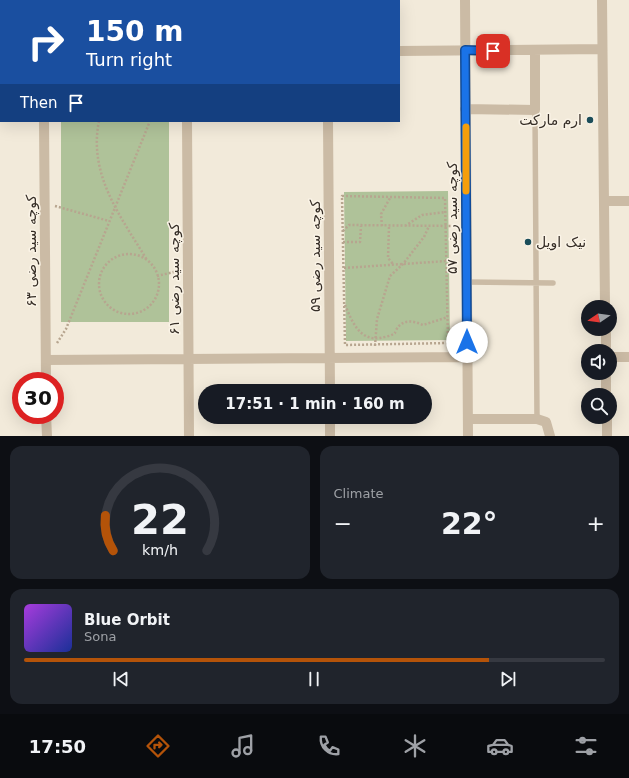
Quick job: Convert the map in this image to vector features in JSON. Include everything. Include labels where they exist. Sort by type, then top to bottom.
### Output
[{"type":"street","name":"کوچه سید رضی ۵۷","points":[[464,0],[468,436]]},
{"type":"street","points":[[602,0],[605,300]]},
{"type":"street","points":[[400,51],[602,50]]},
{"type":"street","points":[[466,109],[535,110],[535,51]]},
{"type":"street","name":"کوچه سید رضی ۶۳","points":[[44,122],[46,372]]},
{"type":"street","name":"کوچه سید رضی ۶۱","points":[[187,122],[190,436]]},
{"type":"street","name":"کوچه سید رضی ۵۹","points":[[328,122],[330,384]]},
{"type":"street","points":[[604,201],[629,201]]},
{"type":"street","points":[[46,360],[467,357]]},
{"type":"street","points":[[617,357],[629,357]]},
{"type":"street","points":[[468,419],[537,419],[546,422],[550,436]]},
{"type":"street","points":[[46,424],[47,436]]},
{"type":"street","points":[[330,424],[330,436]]},
{"type":"street","points":[[607,424],[607,436]]},
{"type":"lane","points":[[535,110],[537,419]]},
{"type":"lane","points":[[467,282],[553,283]]},
{"type":"path","points":[[99,122],[97,146],[105,189],[114,208],[147,261],[154,268],[159,285],[153,302],[138,313],[128,314],[118,312],[109,307],[103,299],[100,289],[100,279],[103,269],[110,261],[118,256],[128,254],[138,256],[147,261]]},
{"type":"path","points":[[46,360],[66,329],[150,122]]},
{"type":"path","points":[[342,196],[445,198],[446,212],[448,343],[345,345],[342,196]]},
{"type":"path","points":[[382,226],[381,214],[390,198]]},
{"type":"path","points":[[45,203],[109,221]]},
{"type":"path","points":[[405,226],[422,215],[446,212]]},
{"type":"path","points":[[329,244],[349,225],[389,227],[466,226]]},
{"type":"path","points":[[343,242],[360,242],[361,226]]},
{"type":"path","points":[[374,358],[377,319],[385,288],[390,276],[403,264],[424,237],[429,226]]},
{"type":"path","points":[[389,227],[388,258],[393,264]]},
{"type":"path","points":[[329,269],[447,261]]},
{"type":"path","points":[[157,276],[188,269]]},
{"type":"path","points":[[344,302],[353,324],[360,333],[376,338],[386,337],[395,333],[399,326],[407,321],[414,321],[423,325],[448,317]]},
{"type":"green space","points":[[61,122],[169,122],[169,322],[61,322]]},
{"type":"green space","points":[[448,191],[450,340],[346,341],[344,192]]},
{"type":"slow traffic","points":[[466,127],[466,191]]},
{"type":"place","name":"ارم مارکت","points":[[590,120]]},
{"type":"place","name":"نیک اویل","points":[[528,242]]},
{"type":"route","points":[[467,342],[465,50],[493,51]]}]
